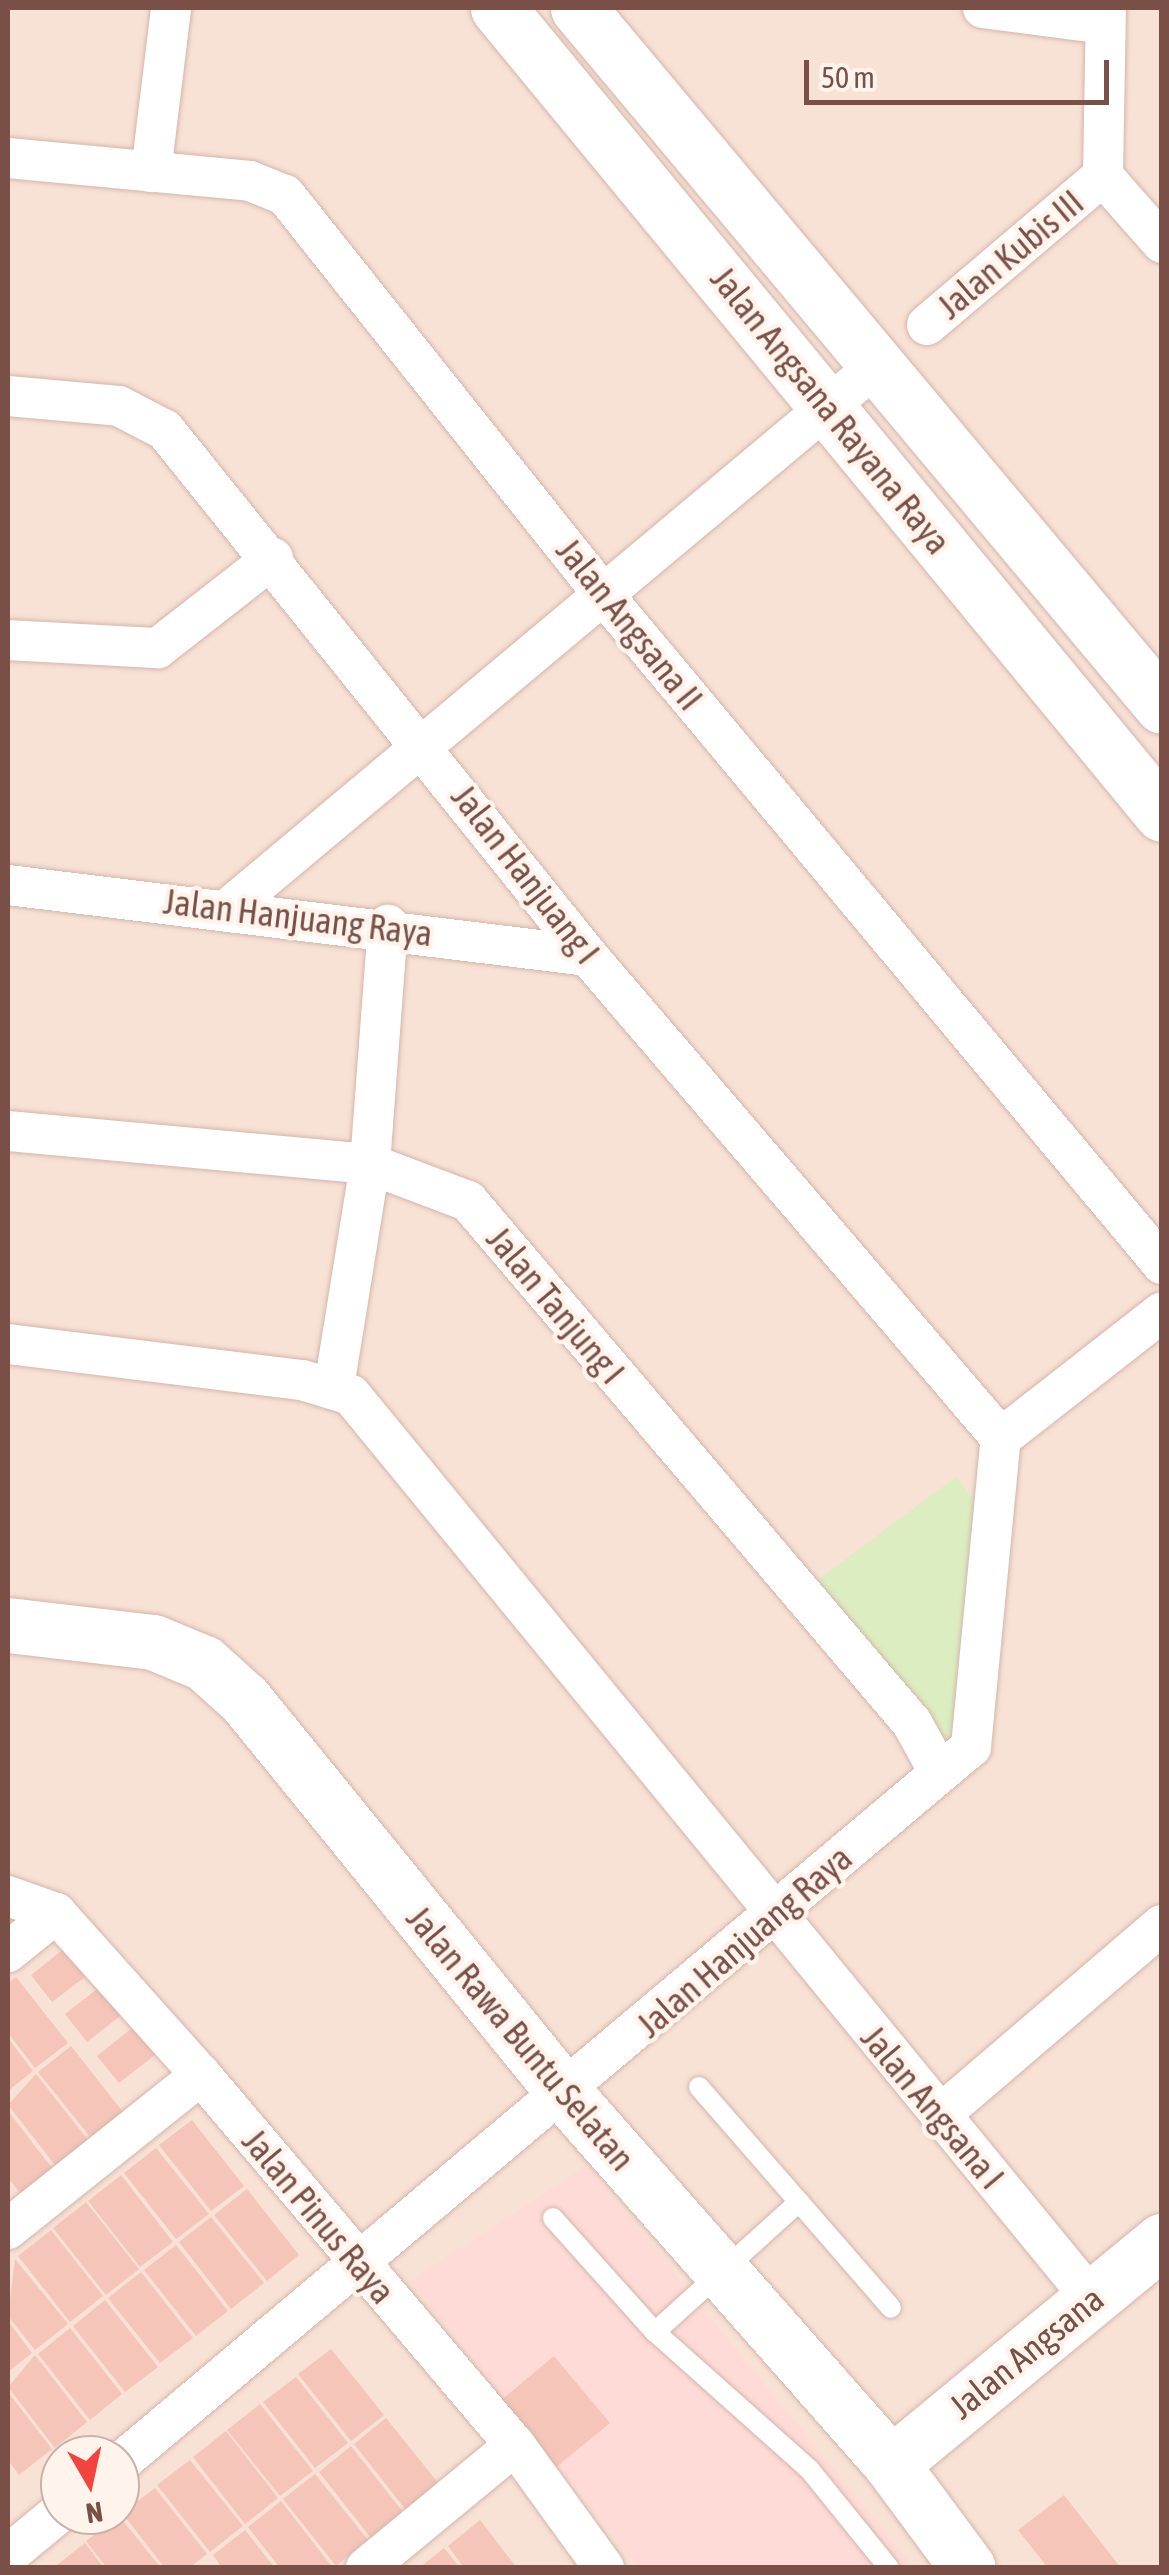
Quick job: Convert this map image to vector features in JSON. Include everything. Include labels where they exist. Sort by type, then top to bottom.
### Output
[{"type":"street","points":[[151,172],[171,8]]},
{"type":"street","name":"Jalan Angsana Rayana Raya","points":[[498,8],[1162,814]]},
{"type":"street","name":"Jalan Angsana Rayana Raya","points":[[578,8],[880,364],[1162,706]]},
{"type":"street","points":[[983,8],[1105,16]]},
{"type":"street","name":"Jalan Kubis III","points":[[927,325],[1102,176],[1105,16]]},
{"type":"street","name":"Jalan Angsana II","points":[[8,158],[250,180],[285,196],[602,593],[1162,1264]]},
{"type":"street","points":[[1102,176],[1162,243]]},
{"type":"street","points":[[230,907],[880,364]]},
{"type":"street","name":"Jalan Hanjuang I","points":[[8,396],[148,416],[273,558],[588,956],[1001,1438]]},
{"type":"street","points":[[8,640],[158,648],[273,558]]},
{"type":"street","name":"Jalan Hanjuang Raya","points":[[8,885],[388,925],[588,956]]},
{"type":"street","points":[[8,1344],[334,1387],[370,1164],[388,925]]},
{"type":"street","name":"Jalan Tanjung I","points":[[8,1131],[370,1164],[468,1201],[912,1723],[939,1772]]},
{"type":"street","points":[[1001,1438],[1162,1312]]},
{"type":"street","name":"Jalan Angsana I","points":[[334,1387],[351,1395],[1092,2299]]},
{"type":"street","name":"Jalan Hanjuang Raya","points":[[140,2447],[566,2095],[978,1734],[1001,1438]]},
{"type":"street","name":"Jalan Rawa Buntu Selatan","points":[[8,1624],[153,1642],[204,1663],[245,1700],[566,2095],[891,2464],[968,2568]]},
{"type":"street","name":"Jalan Pinus Raya","points":[[8,1896],[56,1913],[201,2074],[515,2445],[604,2568]]},
{"type":"street","points":[[8,1952],[56,1913]]},
{"type":"street","points":[[940,2115],[1162,1925]]},
{"type":"street","points":[[8,2229],[201,2074]]},
{"type":"street","name":"Jalan Angsana","points":[[891,2464],[1162,2241]]},
{"type":"street","points":[[366,2568],[515,2445]]},
{"type":"street","points":[[8,2555],[40,2529]]},
{"type":"lane","points":[[699,2087],[891,2308]]},
{"type":"lane","points":[[655,2332],[799,2202]]},
{"type":"lane","points":[[554,2218],[655,2332],[810,2470],[888,2568]]},
{"type":"shaded area","points":[[8,8],[1161,8],[1161,2567],[8,2568]]},
{"type":"shaded area","points":[[587,2165],[913,2567],[638,2567],[410,2281]]},
{"type":"green space","points":[[956,1477],[979,1506],[962,1726],[939,1743],[811,1585]]},
{"type":"building","points":[[76,1939],[98,1967],[52,2002],[31,1975]]},
{"type":"building","points":[[16,1977],[68,2043],[35,2068],[8,2033],[8,1983]]},
{"type":"building","points":[[110,1979],[132,2007],[87,2042],[65,2014]]},
{"type":"building","points":[[142,2020],[164,2048],[119,2083],[97,2056]]},
{"type":"building","points":[[8,2038],[33,2071],[8,2091]]},
{"type":"building","points":[[71,2046],[123,2112],[91,2138],[38,2072]]},
{"type":"building","points":[[36,2074],[88,2140],[55,2165],[8,2105]]},
{"type":"building","points":[[8,2111],[52,2168],[20,2193],[8,2178]]},
{"type":"building","points":[[192,2120],[244,2186],[211,2211],[159,2145]]},
{"type":"building","points":[[156,2148],[209,2214],[176,2239],[124,2173]]},
{"type":"building","points":[[121,2175],[173,2242],[140,2267],[88,2201]]},
{"type":"building","points":[[247,2189],[299,2255],[267,2281],[214,2215]]},
{"type":"building","points":[[86,2202],[139,2269],[106,2295],[53,2228]]},
{"type":"building","points":[[211,2217],[264,2283],[231,2309],[179,2242]]},
{"type":"building","points":[[51,2230],[103,2296],[70,2322],[18,2256]]},
{"type":"building","points":[[176,2245],[228,2311],[196,2336],[144,2270]]},
{"type":"building","points":[[15,2259],[68,2324],[35,2350],[8,2316]]},
{"type":"building","points":[[141,2272],[193,2338],[160,2363],[108,2298]]},
{"type":"building","points":[[105,2300],[158,2367],[125,2392],[73,2326]]},
{"type":"building","points":[[8,2321],[32,2353],[8,2372]]},
{"type":"building","points":[[70,2328],[122,2394],[90,2420],[38,2354]]},
{"type":"building","points":[[331,2349],[384,2415],[351,2441],[298,2374]]},
{"type":"building","points":[[35,2355],[87,2422],[71,2435],[45,2435],[8,2387]]},
{"type":"building","points":[[554,2356],[610,2423],[554,2469],[499,2402]]},
{"type":"building","points":[[296,2377],[348,2443],[315,2468],[263,2402]]},
{"type":"building","points":[[8,2392],[41,2435],[40,2458],[19,2475],[8,2460]]},
{"type":"building","points":[[260,2404],[313,2471],[280,2496],[227,2430]]},
{"type":"building","points":[[386,2418],[439,2484],[406,2510],[354,2444]]},
{"type":"building","points":[[226,2431],[278,2498],[245,2524],[193,2457]]},
{"type":"building","points":[[351,2446],[403,2512],[371,2538],[319,2472]]},
{"type":"building","points":[[190,2460],[243,2526],[210,2552],[157,2485]]},
{"type":"building","points":[[315,2474],[368,2540],[336,2566],[283,2499]]},
{"type":"building","points":[[155,2488],[207,2554],[189,2568],[165,2568],[139,2535],[140,2499]]},
{"type":"building","points":[[1064,2495],[1121,2568],[1048,2568],[1018,2530]]},
{"type":"building","points":[[281,2501],[333,2568],[280,2568],[248,2527]]},
{"type":"building","points":[[480,2520],[517,2568],[464,2568],[448,2546]]},
{"type":"building","points":[[245,2530],[275,2568],[222,2568],[213,2555]]},
{"type":"building","points":[[94,2535],[134,2535],[161,2568],[107,2568],[86,2541]]},
{"type":"building","points":[[85,2543],[104,2568],[53,2568]]},
{"type":"building","points":[[444,2548],[460,2568],[419,2568]]}]
